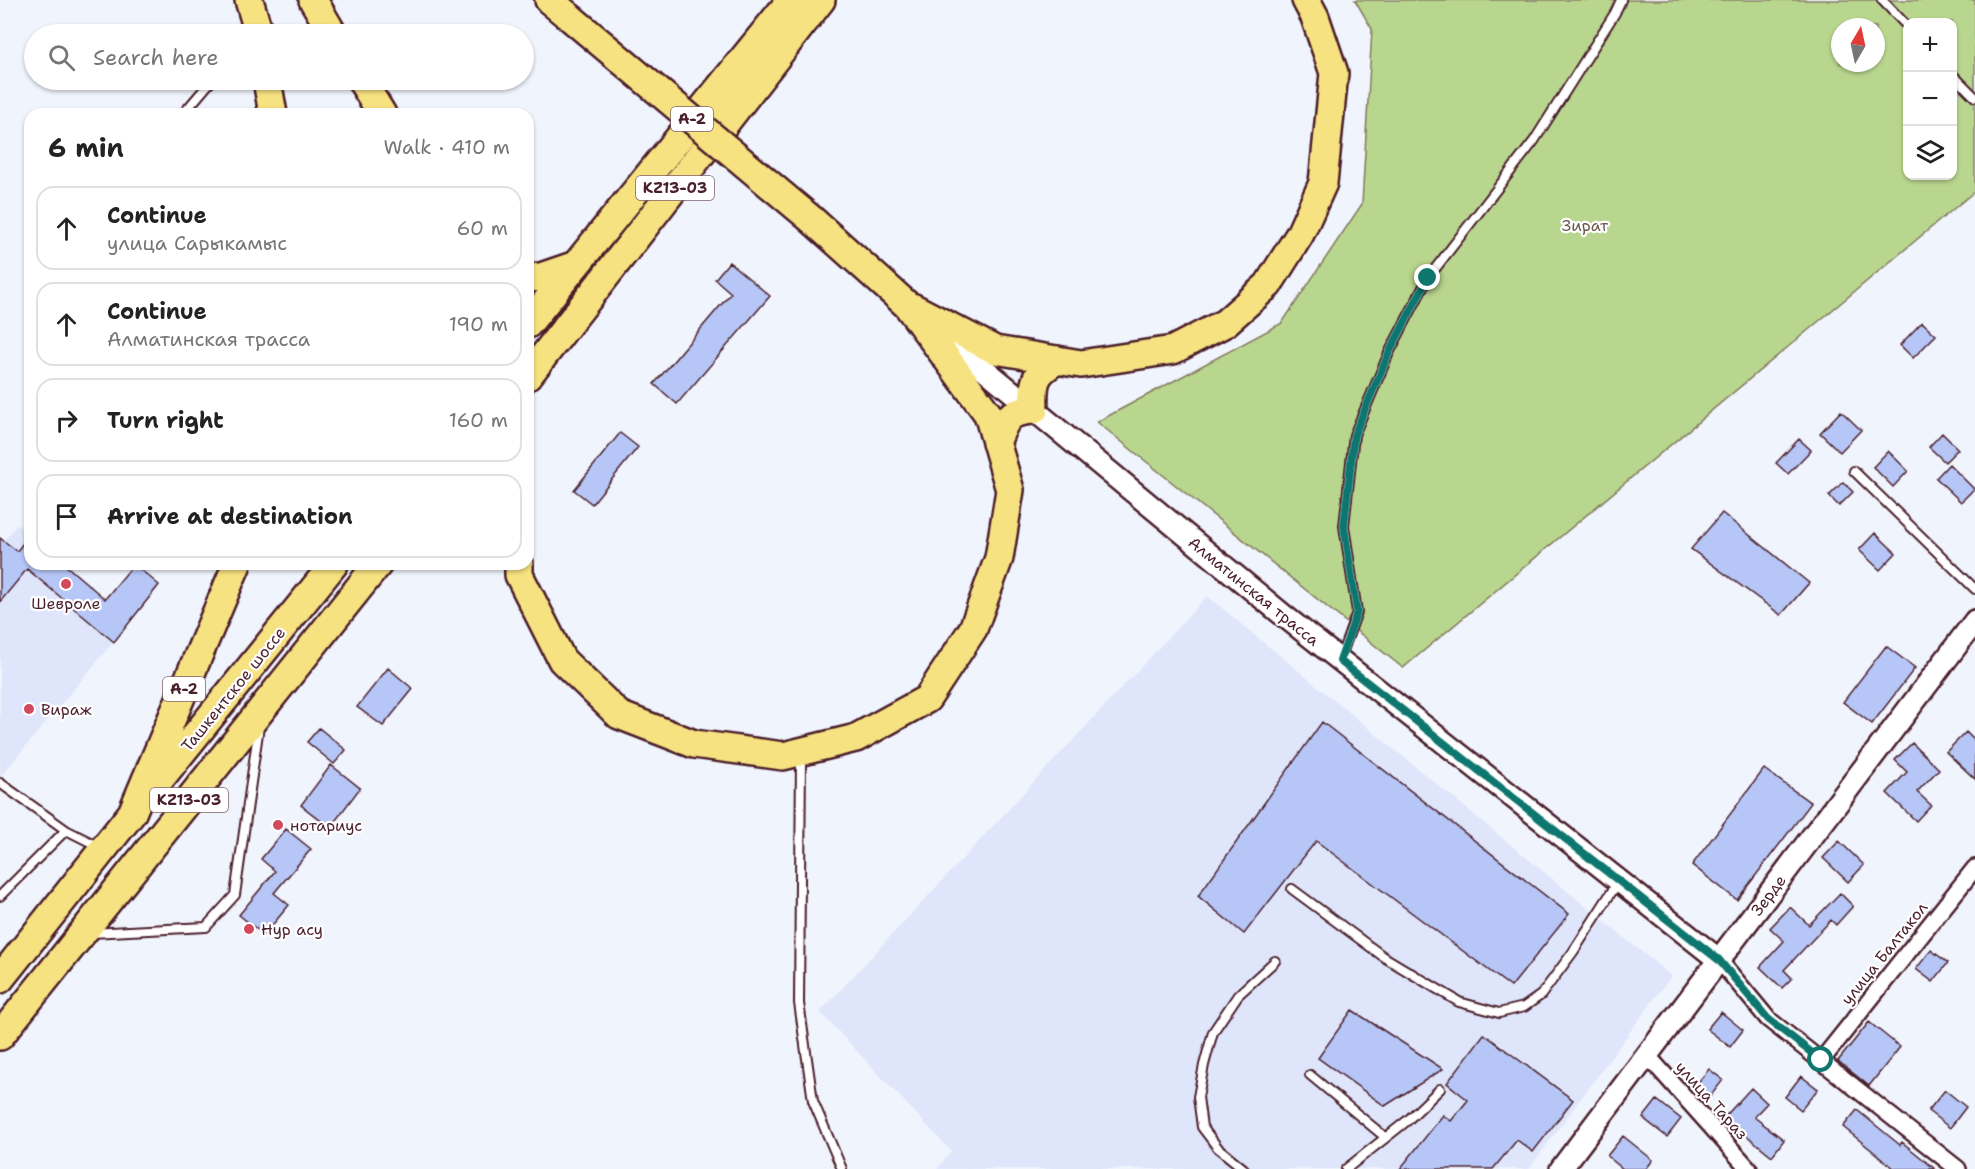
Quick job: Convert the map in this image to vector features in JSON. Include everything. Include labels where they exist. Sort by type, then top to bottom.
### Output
[{"type":"highway","points":[[313,0],[327,24]]},
{"type":"highway","name":"A-2","points":[[549,0],[811,219],[907,305]]},
{"type":"highway","name":"KZ13-03","points":[[534,317],[790,0]]},
{"type":"highway","name":"KZ13-03","points":[[534,368],[821,0]]},
{"type":"highway","points":[[907,305],[995,350],[1081,364],[1173,350],[1225,323],[1268,285],[1300,234],[1323,183],[1334,73],[1315,17],[1306,0]]},
{"type":"highway","points":[[269,90],[272,108]]},
{"type":"highway","points":[[366,90],[378,108]]},
{"type":"highway","points":[[534,278],[541,277],[582,258],[612,269]]},
{"type":"highway","points":[[519,570],[519,575],[562,660],[619,715],[694,744],[783,756],[856,738],[927,699],[973,629],[999,558],[1010,490],[988,414],[907,305]]},
{"type":"highway","points":[[996,442],[1006,418],[1018,411],[1034,410],[1033,393],[1037,377],[1045,366],[1058,360]]},
{"type":"highway","name":"A-2","points":[[132,813],[234,570]]},
{"type":"highway","name":"Ташкентское шоссе","points":[[132,813],[329,570]]},
{"type":"highway","name":"KZ13-03","points":[[0,1036],[373,570]]},
{"type":"highway","points":[[234,688],[262,710]]},
{"type":"highway","name":"KZ13-03","points":[[0,979],[132,813]]},
{"type":"street","name":"Алматинская трасса","points":[[907,305],[1340,661],[1719,960]]},
{"type":"street","name":"Зерде","points":[[1561,1169],[1975,621]]},
{"type":"street","name":"улица Балтакол","points":[[1821,1060],[1975,868]]},
{"type":"street","points":[[1719,960],[1768,1019],[1958,1169]]},
{"type":"street","name":"улица Тараз","points":[[1647,1055],[1749,1169]]},
{"type":"lane","points":[[1340,661],[1357,612],[1344,526],[1354,435],[1389,353],[1428,278],[1534,141],[1621,0]]},
{"type":"lane","points":[[1882,0],[1903,22]]},
{"type":"lane","points":[[1957,78],[1975,97]]},
{"type":"lane","points":[[188,108],[203,90]]},
{"type":"lane","points":[[1854,471],[1975,589]]},
{"type":"lane","points":[[83,933],[206,927],[235,895],[262,710]]},
{"type":"lane","points":[[801,752],[799,1003],[813,1101],[842,1169]]},
{"type":"lane","points":[[0,783],[66,830],[104,849]]},
{"type":"lane","points":[[0,896],[66,830]]},
{"type":"lane","points":[[1292,889],[1384,957],[1459,1002],[1499,1013],[1524,1006],[1541,995],[1573,952],[1618,881]]},
{"type":"lane","points":[[1244,1169],[1218,1149],[1202,1126],[1198,1097],[1213,1032],[1238,995],[1275,961]]},
{"type":"lane","points":[[1310,1075],[1385,1137]]},
{"type":"lane","points":[[1346,1169],[1408,1120],[1440,1089]]},
{"type":"shaded area","name":"Вираж","points":[[17,524],[24,530],[24,570],[71,570],[131,621],[0,777],[0,546]]},
{"type":"shaded area","points":[[1207,596],[1671,976],[1529,1169],[937,1169],[951,1151],[820,1012]]},
{"type":"green space","name":"Зират","points":[[1355,0],[1975,0],[1975,191],[1403,668],[1097,422],[1282,323],[1362,204],[1372,29]]},
{"type":"building","points":[[729,262],[770,296],[677,404],[654,384],[731,293],[715,279]]},
{"type":"building","points":[[1922,322],[1936,335],[1913,358],[1900,345]]},
{"type":"building","points":[[1841,411],[1861,430],[1840,452],[1820,433]]},
{"type":"building","points":[[620,433],[638,447],[592,504],[574,490]]},
{"type":"building","points":[[1942,433],[1958,449],[1945,462],[1929,447]]},
{"type":"building","points":[[1799,439],[1811,450],[1788,474],[1776,463]]},
{"type":"building","points":[[1888,451],[1908,471],[1893,487],[1873,467]]},
{"type":"building","points":[[1949,464],[1974,489],[1961,502],[1936,478]]},
{"type":"building","points":[[1843,482],[1853,492],[1839,506],[1829,496]]},
{"type":"building","points":[[1722,513],[1809,583],[1781,615],[1691,549]]},
{"type":"building","points":[[1875,533],[1896,553],[1880,570],[1859,550]]},
{"type":"building","name":"Шевроле","points":[[0,538],[17,551],[24,542],[24,570],[26,570],[0,602]]},
{"type":"building","name":"Шевроле","points":[[28,570],[71,570],[105,599],[129,570],[141,570],[159,585],[114,642]]},
{"type":"building","points":[[1886,646],[1915,668],[1872,724],[1843,702]]},
{"type":"building","points":[[388,668],[413,689],[383,726],[357,707]]},
{"type":"building","points":[[1322,722],[1569,914],[1511,987],[1316,841],[1244,934],[1198,896]]},
{"type":"building","points":[[319,728],[346,750],[334,764],[307,742]]},
{"type":"building","points":[[1966,732],[1975,741],[1975,779],[1946,752]]},
{"type":"building","points":[[1912,743],[1939,769],[1917,792],[1931,805],[1916,821],[1887,793],[1907,772],[1895,760]]},
{"type":"building","points":[[331,765],[360,788],[330,828],[301,805]]},
{"type":"building","points":[[1764,769],[1811,803],[1737,900],[1692,865]]},
{"type":"building","points":[[286,829],[311,849],[274,893],[289,905],[264,935],[239,915],[275,871],[261,859]]},
{"type":"building","points":[[1839,841],[1864,865],[1848,882],[1823,858]]},
{"type":"building","points":[[1840,893],[1853,906],[1836,925],[1831,920],[1784,970],[1792,978],[1782,988],[1760,967],[1784,941],[1770,928],[1790,907],[1809,925]]},
{"type":"building","points":[[1931,950],[1948,963],[1933,982],[1916,969]]},
{"type":"building","points":[[1352,1010],[1443,1069],[1385,1106],[1318,1058]]},
{"type":"building","points":[[1721,1012],[1743,1030],[1730,1047],[1707,1029]]},
{"type":"building","points":[[1869,1022],[1900,1047],[1869,1086],[1838,1061]]},
{"type":"building","points":[[1484,1034],[1573,1100],[1533,1152],[1517,1140],[1493,1169],[1400,1169],[1443,1115],[1451,1121],[1468,1100],[1447,1083]]},
{"type":"building","points":[[1709,1069],[1723,1080],[1709,1098],[1695,1086]]},
{"type":"building","points":[[1801,1076],[1818,1089],[1801,1110],[1785,1097]]},
{"type":"building","points":[[1751,1088],[1767,1103],[1754,1117],[1784,1140],[1772,1156],[1741,1131],[1738,1134],[1722,1120]]},
{"type":"building","points":[[1945,1090],[1966,1107],[1950,1128],[1928,1111]]},
{"type":"building","points":[[1657,1100],[1681,1119],[1667,1137],[1643,1118]]},
{"type":"building","points":[[1857,1110],[1900,1145],[1902,1142],[1935,1169],[1895,1169],[1843,1127]]},
{"type":"building","points":[[1623,1136],[1653,1160],[1646,1169],[1623,1169],[1607,1156]]},
{"type":"place","name":"Шевроле","points":[[66,584]]},
{"type":"place","name":"Вираж","points":[[29,709]]},
{"type":"place","name":"нотариус","points":[[278,825]]},
{"type":"place","name":"Нур асу","points":[[249,929]]},
{"type":"route","points":[[1428,278],[1389,353],[1354,435],[1344,526],[1357,612],[1340,661],[1719,960],[1768,1019],[1821,1060]]}]
